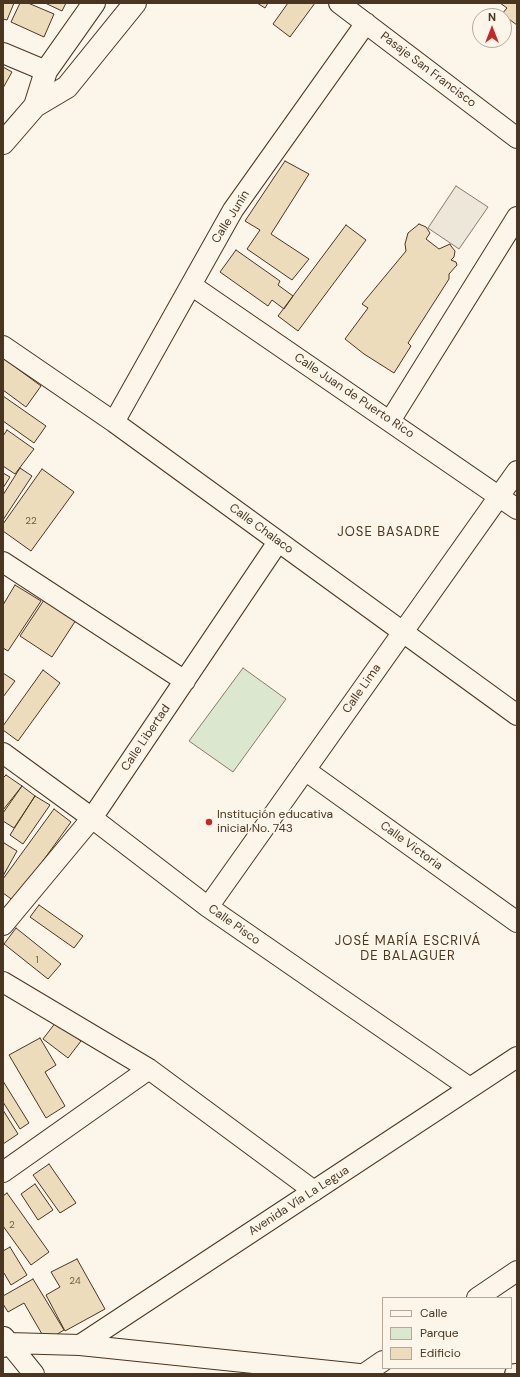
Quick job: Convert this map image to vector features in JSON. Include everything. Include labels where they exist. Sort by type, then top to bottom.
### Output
[{"type":"main road","points":[[35,106],[46,71],[94,3]]},
{"type":"main road","points":[[3,143],[35,106],[67,87],[135,3]]},
{"type":"street","name":"Pasaje San Francisco","points":[[339,3],[517,138]]},
{"type":"street","name":"Calle Junín","points":[[114,422],[233,210],[366,23]]},
{"type":"street","points":[[3,53],[46,71]]},
{"type":"street","points":[[390,421],[517,217]]},
{"type":"street","name":"Calle Juan de Puerto Rico","points":[[191,285],[517,509]]},
{"type":"street","name":"Calle Chalaco","points":[[3,346],[114,422],[517,715]]},
{"type":"street","name":"Calle Lima","points":[[208,907],[517,471]]},
{"type":"street","name":"Calle Libertad","points":[[3,923],[92,818],[278,542]]},
{"type":"street","points":[[3,562],[185,681]]},
{"type":"street","name":"Calle Pisco","points":[[3,753],[92,818],[208,907],[470,1088]]},
{"type":"street","name":"Calle Victoria","points":[[305,770],[517,922]]},
{"type":"street","points":[[3,982],[149,1069],[314,1190]]},
{"type":"street","name":"Avenida Vía La Legua","points":[[80,1345],[517,1057]]},
{"type":"street","points":[[3,1172],[149,1069]]},
{"type":"street","points":[[478,1297],[517,1271]]},
{"type":"street","points":[[5,1342],[80,1345],[359,1374]]},
{"type":"street","points":[[5,1342],[28,1367]]},
{"type":"street","points":[[364,1374],[382,1362]]},
{"type":"green space","points":[[243,668],[286,699],[233,772],[189,741]]},
{"type":"shaded area","points":[[456,186],[488,207],[459,249],[428,228]]},
{"type":"building","points":[[3,3],[14,3],[7,20],[3,19]]},
{"type":"building","points":[[20,3],[28,3],[54,14],[44,37],[11,22]]},
{"type":"building","points":[[45,3],[66,3],[62,11]]},
{"type":"building","points":[[257,3],[268,3],[265,8]]},
{"type":"building","points":[[288,3],[315,3],[290,37],[273,24]]},
{"type":"building","points":[[500,3],[517,3],[517,25],[512,21],[512,8],[507,8]]},
{"type":"building","points":[[3,67],[12,72],[3,88]]},
{"type":"building","points":[[285,161],[309,174],[271,234],[309,259],[292,280],[247,249],[260,230],[245,221]]},
{"type":"building","points":[[419,224],[426,227],[430,233],[426,239],[439,249],[450,244],[455,251],[454,257],[451,260],[456,262],[457,265],[449,274],[449,279],[408,343],[411,346],[394,373],[364,354],[345,339],[368,308],[362,304],[406,251],[405,244],[408,233]]},
{"type":"building","points":[[346,225],[366,240],[298,331],[278,316]]},
{"type":"building","points":[[236,250],[280,281],[278,285],[293,296],[284,309],[272,300],[268,306],[220,272]]},
{"type":"building","points":[[3,358],[41,386],[26,407],[3,390]]},
{"type":"building","points":[[3,396],[46,426],[34,443],[3,421]]},
{"type":"building","points":[[7,430],[34,449],[15,474],[3,466],[3,436]]},
{"type":"building","points":[[20,468],[32,476],[3,520],[3,495]]},
{"type":"building","points":[[42,469],[74,492],[31,551],[3,531],[3,524]]},
{"type":"building","points":[[3,473],[10,477],[3,488]]},
{"type":"building","points":[[15,585],[41,601],[8,651],[3,648],[3,605]]},
{"type":"building","points":[[44,600],[76,620],[52,657],[20,636]]},
{"type":"building","points":[[43,670],[60,683],[18,741],[3,730],[3,726]]},
{"type":"building","points":[[3,673],[15,681],[3,697]]},
{"type":"building","points":[[6,775],[22,786],[3,810],[3,778]]},
{"type":"building","points":[[22,786],[35,796],[14,828],[3,821],[3,813]]},
{"type":"building","points":[[35,796],[50,805],[23,844],[10,835]]},
{"type":"building","points":[[54,809],[71,822],[14,901],[3,893],[3,879]]},
{"type":"building","points":[[4,843],[17,851],[3,876],[3,844]]},
{"type":"building","points":[[39,905],[83,936],[74,948],[30,917]]},
{"type":"building","points":[[16,928],[61,964],[48,979],[4,944]]},
{"type":"building","points":[[56,1022],[81,1041],[68,1058],[43,1039]]},
{"type":"building","points":[[40,1038],[56,1065],[45,1072],[65,1106],[46,1118],[9,1055]]},
{"type":"building","points":[[3,1081],[29,1123],[20,1129],[3,1102]]},
{"type":"building","points":[[3,1110],[18,1134],[3,1144]]},
{"type":"building","points":[[49,1164],[76,1203],[60,1213],[33,1175]]},
{"type":"building","points":[[35,1184],[53,1210],[38,1220],[21,1194]]},
{"type":"building","points":[[7,1193],[49,1252],[31,1265],[3,1226],[3,1196]]},
{"type":"building","points":[[10,1247],[27,1275],[11,1285],[3,1273],[3,1251]]},
{"type":"building","points":[[77,1259],[105,1309],[65,1331],[46,1295],[60,1287],[51,1272]]},
{"type":"building","points":[[33,1279],[64,1330],[46,1341],[24,1303],[8,1312],[3,1304],[3,1296]]},
{"type":"place","name":"Institución educativa inicial No. 743","points":[[209,822]]},
{"type":"district","name":"JOSE BASADRE","points":[[389,533]]},
{"type":"district","name":"JOSÉ MARÍA ESCRIVÁ DE BALAGUER","points":[[408,950]]}]
